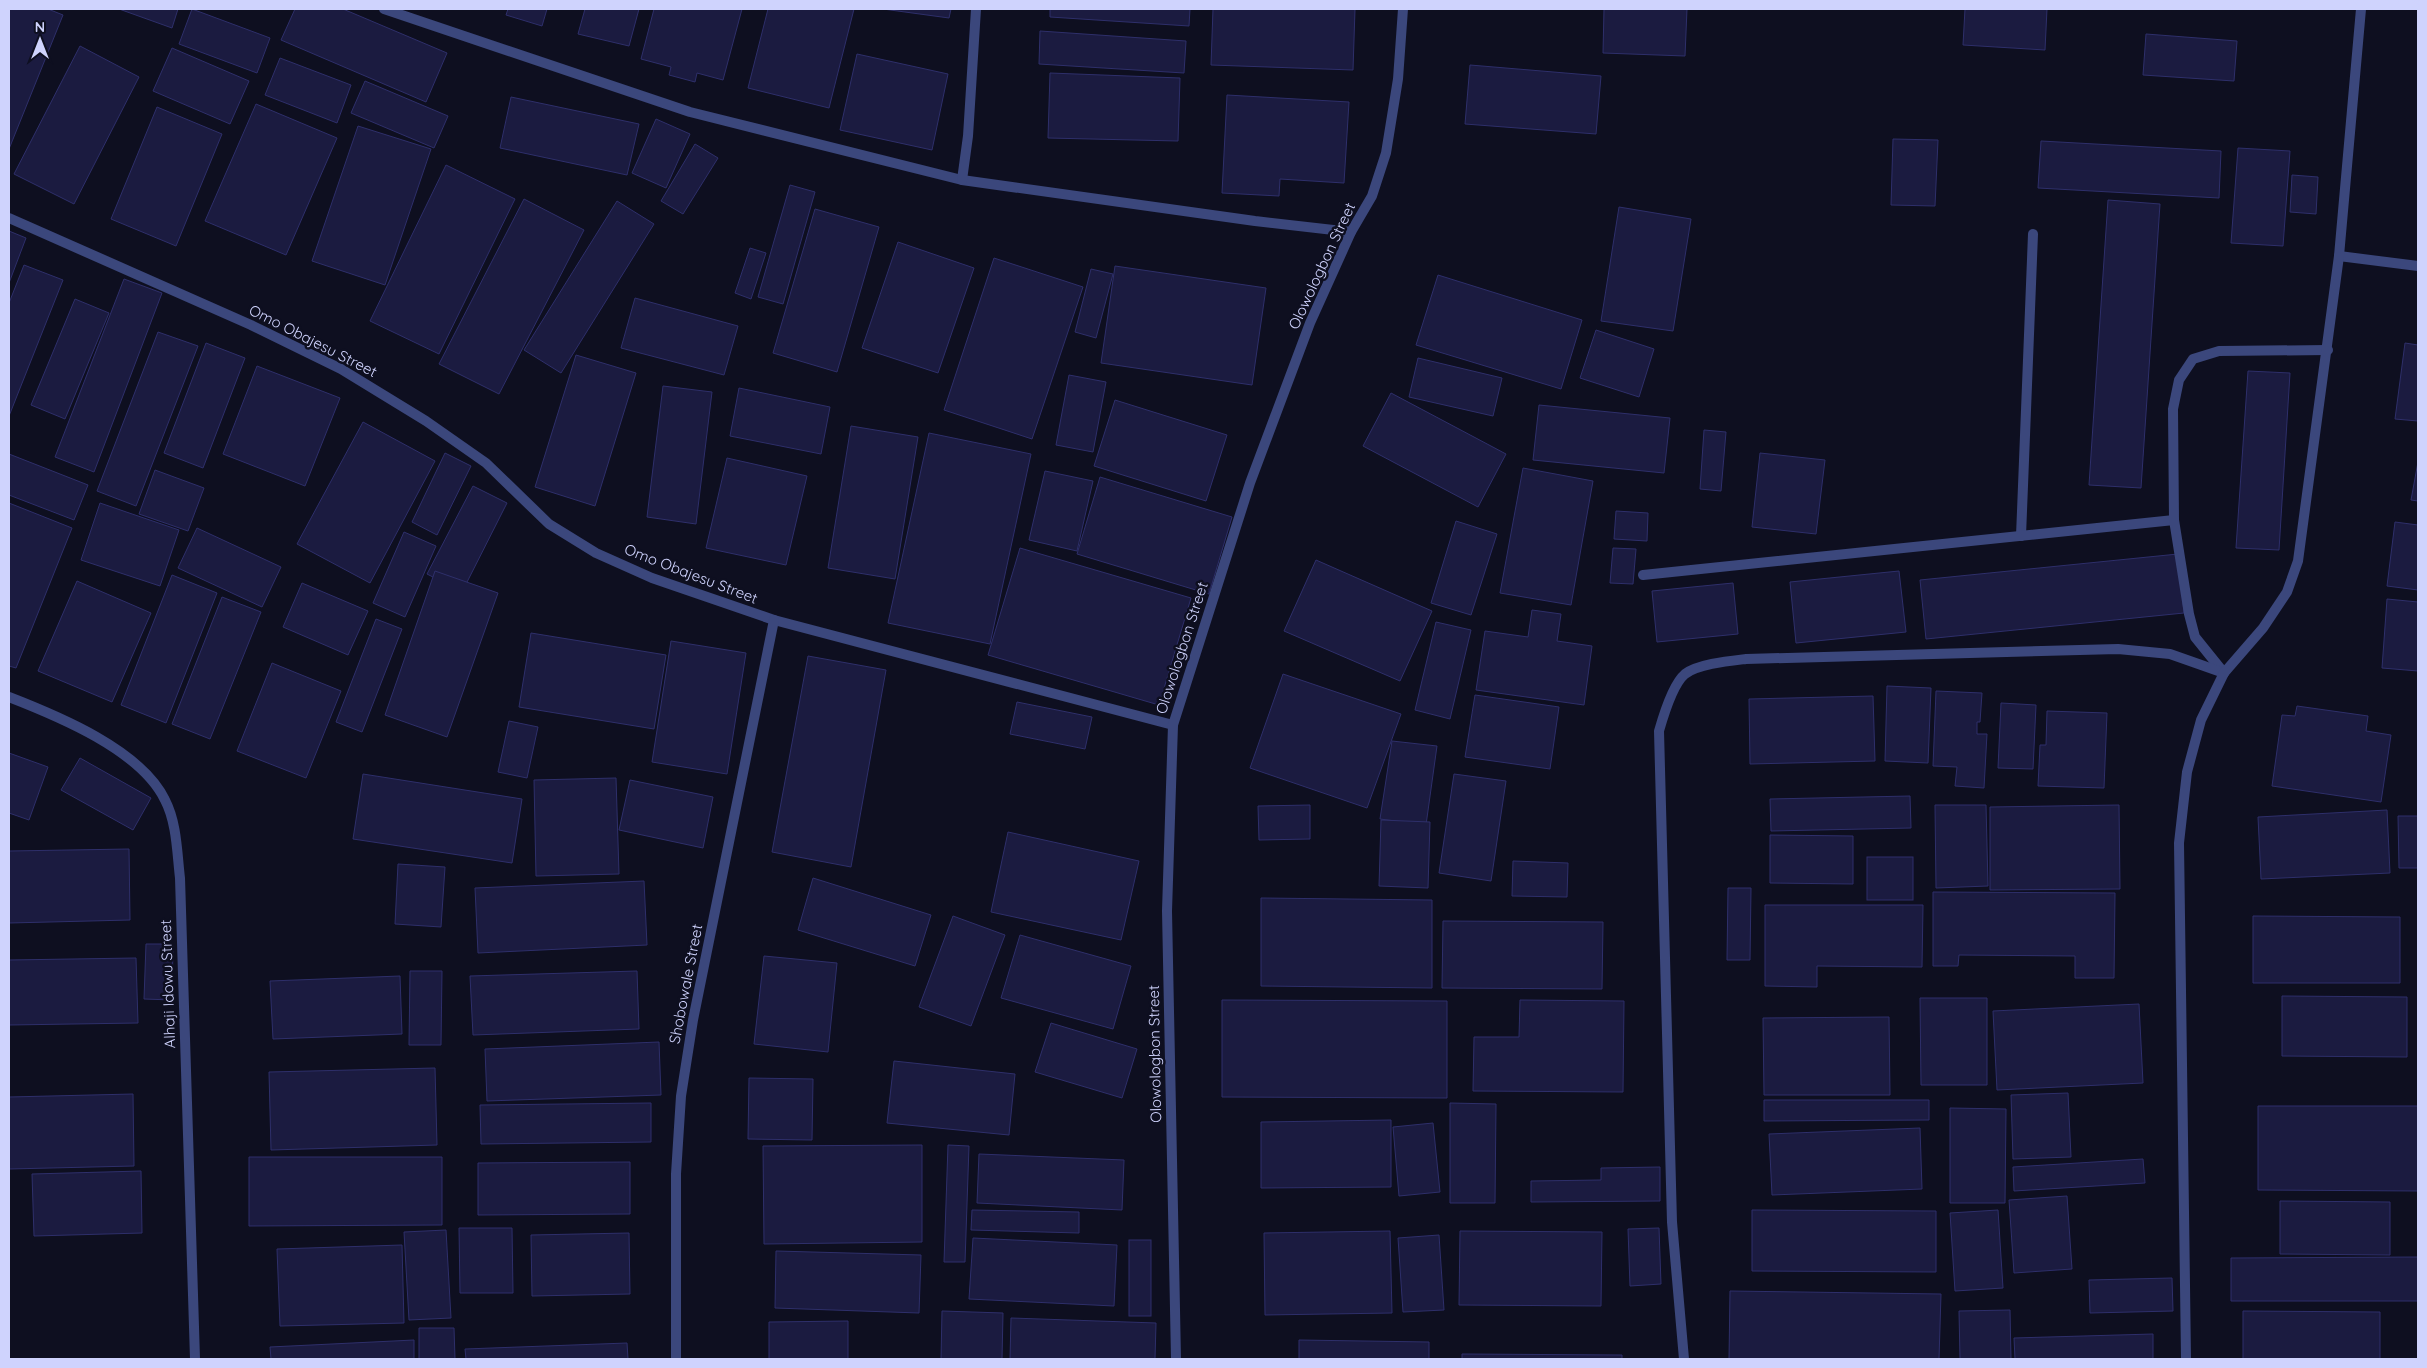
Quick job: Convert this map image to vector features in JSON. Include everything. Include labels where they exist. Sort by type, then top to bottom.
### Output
[{"type":"street","points":[[384,9],[690,112],[962,180],[1255,221],[1351,232]]},
{"type":"street","points":[[962,180],[968,136],[976,9]]},
{"type":"street","name":"Olowologbon Street","points":[[1176,1359],[1168,911],[1173,726],[1250,483],[1310,323],[1351,232],[1372,196],[1386,153],[1398,79],[1403,9]]},
{"type":"street","points":[[2186,1359],[2179,843],[2187,772],[2201,720],[2224,673],[2273,615],[2287,592],[2298,561],[2328,350],[2339,256],[2360,9]]},
{"type":"street","name":"Omo Obajesu Street","points":[[9,218],[251,325],[341,369],[426,421],[486,463],[549,524],[596,552],[652,578],[774,620],[1173,726]]},
{"type":"street","points":[[2021,536],[2033,234]]},
{"type":"street","points":[[2339,256],[2418,266]]},
{"type":"street","points":[[2224,673],[2195,637],[2188,614],[2174,520],[2173,409],[2179,380],[2193,359],[2219,351],[2328,350]]},
{"type":"street","points":[[1643,575],[2174,520]]},
{"type":"street","name":"Shobowale Street","points":[[676,1359],[676,1174],[681,1096],[693,1020],[774,620]]},
{"type":"street","points":[[1684,1359],[1672,1222],[1658,731],[1668,702],[1685,674],[1717,662],[1746,659],[2118,649],[2170,654],[2224,673]]},
{"type":"street","name":"Alhaji Idowu Street","points":[[9,697],[56,715],[100,739],[143,770],[165,800],[172,822],[180,878],[195,1359]]},
{"type":"building","points":[[9,9],[48,9],[63,15],[9,149]]},
{"type":"building","points":[[119,9],[178,9],[172,28]]},
{"type":"building","points":[[192,9],[270,38],[257,73],[179,44]]},
{"type":"building","points":[[295,9],[343,9],[447,53],[426,102],[281,40]]},
{"type":"building","points":[[508,9],[547,9],[542,26],[506,15]]},
{"type":"building","points":[[585,9],[639,9],[629,46],[578,34]]},
{"type":"building","points":[[654,9],[742,9],[723,80],[697,73],[695,82],[669,75],[671,67],[641,59]]},
{"type":"building","points":[[768,9],[854,9],[829,108],[748,88]]},
{"type":"building","points":[[883,9],[951,9],[949,18]]},
{"type":"building","points":[[1050,9],[1190,9],[1189,26],[1050,17]]},
{"type":"building","points":[[1213,9],[1355,9],[1353,70],[1211,65]]},
{"type":"building","points":[[1604,9],[1687,9],[1685,56],[1603,53]]},
{"type":"building","points":[[1965,9],[2047,9],[2045,50],[1963,45]]},
{"type":"building","points":[[1040,31],[1186,41],[1184,73],[1039,64]]},
{"type":"building","points":[[2146,34],[2237,41],[2234,81],[2143,75]]},
{"type":"building","points":[[80,46],[139,77],[74,204],[14,174]]},
{"type":"building","points":[[172,48],[249,81],[230,124],[153,91]]},
{"type":"building","points":[[857,54],[948,74],[932,150],[840,130]]},
{"type":"building","points":[[280,58],[351,85],[337,123],[265,95]]},
{"type":"building","points":[[1470,65],[1601,76],[1596,134],[1465,124]]},
{"type":"building","points":[[1050,73],[1180,78],[1178,141],[1048,138]]},
{"type":"building","points":[[365,81],[448,116],[434,148],[351,113]]},
{"type":"building","points":[[1227,95],[1349,102],[1344,183],[1280,179],[1279,196],[1222,193]]},
{"type":"building","points":[[511,97],[639,124],[627,175],[500,148]]},
{"type":"building","points":[[256,104],[337,138],[286,255],[205,221]]},
{"type":"building","points":[[157,107],[222,134],[176,246],[111,219]]},
{"type":"building","points":[[656,119],[690,134],[666,188],[632,173]]},
{"type":"building","points":[[358,126],[431,149],[385,285],[312,261]]},
{"type":"building","points":[[1893,139],[1938,140],[1935,206],[1891,205]]},
{"type":"building","points":[[2041,141],[2221,151],[2219,198],[2038,188]]},
{"type":"building","points":[[695,144],[718,158],[683,214],[661,201]]},
{"type":"building","points":[[2238,148],[2290,151],[2283,246],[2231,243]]},
{"type":"building","points":[[446,165],[515,199],[439,354],[370,321]]},
{"type":"building","points":[[2292,175],[2318,177],[2316,214],[2290,212]]},
{"type":"building","points":[[790,185],[815,192],[783,304],[758,297]]},
{"type":"building","points":[[524,199],[584,230],[499,394],[439,364]]},
{"type":"building","points":[[2108,200],[2160,204],[2141,488],[2089,485]]},
{"type":"building","points":[[617,201],[654,224],[561,373],[524,350]]},
{"type":"building","points":[[1619,207],[1691,219],[1673,331],[1601,321]]},
{"type":"building","points":[[815,209],[879,227],[837,372],[773,353]]},
{"type":"building","points":[[9,231],[26,238],[9,283]]},
{"type":"building","points":[[898,242],[974,268],[938,373],[862,348]]},
{"type":"building","points":[[750,248],[766,253],[751,299],[735,293]]},
{"type":"building","points":[[994,258],[1083,287],[1032,439],[944,410]]},
{"type":"building","points":[[24,265],[63,280],[9,416],[9,303]]},
{"type":"building","points":[[1115,266],[1266,288],[1252,385],[1101,363]]},
{"type":"building","points":[[1091,269],[1113,274],[1096,338],[1075,332]]},
{"type":"building","points":[[1438,275],[1582,320],[1561,389],[1416,345]]},
{"type":"building","points":[[124,279],[162,293],[94,472],[55,457]]},
{"type":"building","points":[[635,298],[738,326],[724,375],[621,348]]},
{"type":"building","points":[[75,299],[109,313],[65,419],[31,405]]},
{"type":"building","points":[[1596,330],[1654,349],[1639,397],[1580,378]]},
{"type":"building","points":[[158,332],[198,346],[136,506],[97,491]]},
{"type":"building","points":[[206,343],[245,358],[203,468],[164,453]]},
{"type":"building","points":[[2405,343],[2418,345],[2418,421],[2395,419]]},
{"type":"building","points":[[576,355],[636,373],[595,506],[535,487]]},
{"type":"building","points":[[1418,358],[1502,378],[1493,416],[1409,397]]},
{"type":"building","points":[[257,366],[340,398],[305,486],[223,454]]},
{"type":"building","points":[[2248,371],[2290,373],[2279,550],[2236,548]]},
{"type":"building","points":[[1069,375],[1106,382],[1093,452],[1056,445]]},
{"type":"building","points":[[663,386],[712,392],[696,524],[647,517]]},
{"type":"building","points":[[739,388],[830,407],[821,454],[730,436]]},
{"type":"building","points":[[1391,393],[1506,454],[1478,507],[1363,446]]},
{"type":"building","points":[[1115,400],[1227,435],[1206,501],[1094,466]]},
{"type":"building","points":[[1539,405],[1670,418],[1664,473],[1533,460]]},
{"type":"building","points":[[363,422],[435,461],[370,583],[297,544]]},
{"type":"building","points":[[851,426],[918,437],[895,579],[828,568]]},
{"type":"building","points":[[1704,430],[1726,432],[1721,491],[1700,489]]},
{"type":"building","points":[[929,433],[1031,454],[990,644],[888,623]]},
{"type":"building","points":[[445,453],[471,466],[437,535],[412,522]]},
{"type":"building","points":[[1760,453],[1825,460],[1816,534],[1752,527]]},
{"type":"building","points":[[9,454],[88,485],[74,520],[9,495]]},
{"type":"building","points":[[727,458],[807,476],[786,565],[706,548]]},
{"type":"building","points":[[2418,462],[2418,501],[2411,500]]},
{"type":"building","points":[[1523,468],[1593,481],[1571,605],[1500,593]]},
{"type":"building","points":[[155,470],[204,488],[188,531],[139,514]]},
{"type":"building","points":[[1045,471],[1093,481],[1077,551],[1029,540]]},
{"type":"building","points":[[1100,477],[1232,517],[1209,594],[1077,554]]},
{"type":"building","points":[[473,486],[507,503],[462,592],[427,574]]},
{"type":"building","points":[[9,503],[72,528],[16,668],[9,666]]},
{"type":"building","points":[[100,503],[179,530],[160,586],[81,560]]},
{"type":"building","points":[[1616,511],[1648,513],[1647,541],[1614,539]]},
{"type":"building","points":[[1456,521],[1497,534],[1471,615],[1431,603]]},
{"type":"building","points":[[2395,522],[2418,525],[2418,590],[2387,586]]},
{"type":"building","points":[[197,528],[281,567],[262,607],[178,568]]},
{"type":"building","points":[[404,532],[436,546],[405,617],[373,603]]},
{"type":"building","points":[[1020,548],[1191,598],[1159,705],[988,655]]},
{"type":"building","points":[[1613,548],[1636,549],[1633,584],[1610,583]]},
{"type":"building","points":[[2178,554],[2184,613],[1926,639],[1920,580]]},
{"type":"building","points":[[1316,560],[1432,611],[1400,681],[1284,631]]},
{"type":"building","points":[[435,571],[498,593],[447,737],[385,715]]},
{"type":"building","points":[[1899,571],[1906,632],[1796,643],[1790,582]]},
{"type":"building","points":[[172,575],[217,593],[166,723],[121,705]]},
{"type":"building","points":[[77,581],[151,613],[112,702],[38,671]]},
{"type":"building","points":[[302,583],[368,611],[348,655],[283,627]]},
{"type":"building","points":[[1733,583],[1738,634],[1657,642],[1652,591]]},
{"type":"building","points":[[222,597],[261,612],[210,739],[172,724]]},
{"type":"building","points":[[2387,599],[2418,602],[2418,671],[2382,668]]},
{"type":"building","points":[[1532,610],[1561,614],[1557,641],[1592,646],[1584,705],[1476,690],[1485,631],[1528,637]]},
{"type":"building","points":[[376,619],[402,629],[362,732],[336,722]]},
{"type":"building","points":[[1436,622],[1471,630],[1450,719],[1415,710]]},
{"type":"building","points":[[531,633],[666,655],[654,729],[519,707]]},
{"type":"building","points":[[671,641],[746,653],[727,774],[652,762]]},
{"type":"building","points":[[808,656],[886,670],[851,867],[772,852]]},
{"type":"building","points":[[272,663],[341,691],[306,778],[237,751]]},
{"type":"building","points":[[1283,674],[1401,714],[1367,808],[1250,768]]},
{"type":"building","points":[[1887,686],[1931,688],[1928,763],[1885,761]]},
{"type":"building","points":[[1936,691],[1982,693],[1980,722],[1977,722],[1977,734],[1987,734],[1984,788],[1955,786],[1957,767],[1933,766]]},
{"type":"building","points":[[1475,695],[1559,707],[1550,769],[1465,757]]},
{"type":"building","points":[[1873,696],[1875,761],[1750,764],[1749,699]]},
{"type":"building","points":[[1017,702],[1092,717],[1085,749],[1010,734]]},
{"type":"building","points":[[2001,703],[2036,705],[2033,769],[1998,768]]},
{"type":"building","points":[[2297,706],[2368,716],[2366,731],[2391,735],[2381,802],[2272,786],[2282,715],[2295,716]]},
{"type":"building","points":[[2047,711],[2107,713],[2104,788],[2038,786],[2040,745],[2046,745]]},
{"type":"building","points":[[509,721],[538,727],[527,778],[498,772]]},
{"type":"building","points":[[1392,741],[1437,746],[1426,825],[1380,819]]},
{"type":"building","points":[[9,753],[48,767],[29,820],[9,813]]},
{"type":"building","points":[[80,758],[151,798],[133,830],[61,790]]},
{"type":"building","points":[[363,774],[522,799],[512,863],[353,839]]},
{"type":"building","points":[[1454,774],[1506,781],[1491,881],[1439,873]]},
{"type":"building","points":[[616,778],[619,874],[536,876],[534,780]]},
{"type":"building","points":[[630,780],[713,797],[703,848],[619,830]]},
{"type":"building","points":[[1910,796],[1911,828],[1771,831],[1770,799]]},
{"type":"building","points":[[1310,805],[1310,839],[1259,840],[1258,806]]},
{"type":"building","points":[[1935,805],[1986,805],[1988,886],[1936,888]]},
{"type":"building","points":[[2119,805],[2120,889],[1990,890],[1990,807]]},
{"type":"building","points":[[2387,810],[2390,873],[2261,879],[2258,817]]},
{"type":"building","points":[[2398,816],[2418,816],[2418,868],[2399,868]]},
{"type":"building","points":[[1381,820],[1430,822],[1428,888],[1379,886]]},
{"type":"building","points":[[1008,832],[1139,861],[1121,940],[991,912]]},
{"type":"building","points":[[1770,835],[1853,836],[1853,884],[1770,883]]},
{"type":"building","points":[[129,849],[130,920],[9,923],[9,851]]},
{"type":"building","points":[[1867,857],[1913,857],[1913,900],[1867,900]]},
{"type":"building","points":[[1513,861],[1568,863],[1567,897],[1512,896]]},
{"type":"building","points":[[398,864],[445,867],[441,927],[395,924]]},
{"type":"building","points":[[813,878],[931,915],[915,966],[798,930]]},
{"type":"building","points":[[644,881],[647,945],[478,953],[475,888]]},
{"type":"building","points":[[1728,888],[1751,888],[1750,960],[1727,960]]},
{"type":"building","points":[[1933,892],[2115,893],[2114,978],[2075,978],[2075,956],[1959,955],[1958,966],[1933,966]]},
{"type":"building","points":[[1261,898],[1432,900],[1432,988],[1261,986]]},
{"type":"building","points":[[1765,905],[1923,905],[1922,967],[1817,966],[1817,987],[1765,986]]},
{"type":"building","points":[[953,916],[1005,935],[971,1026],[919,1007]]},
{"type":"building","points":[[2253,916],[2400,917],[2400,983],[2253,983]]},
{"type":"building","points":[[1443,921],[1603,922],[1602,989],[1442,988]]},
{"type":"building","points":[[1020,935],[1131,966],[1113,1029],[1001,998]]},
{"type":"building","points":[[146,944],[173,944],[172,1000],[144,999]]},
{"type":"building","points":[[764,956],[837,963],[828,1052],[754,1044]]},
{"type":"building","points":[[136,958],[138,1023],[9,1025],[9,960]]},
{"type":"building","points":[[410,971],[442,971],[441,1045],[409,1045]]},
{"type":"building","points":[[637,971],[639,1029],[473,1035],[470,976]]},
{"type":"building","points":[[400,976],[402,1034],[273,1039],[270,981]]},
{"type":"building","points":[[2282,996],[2407,997],[2407,1057],[2282,1056]]},
{"type":"building","points":[[1920,998],[1987,998],[1987,1085],[1921,1085]]},
{"type":"building","points":[[1222,1000],[1447,1001],[1447,1098],[1222,1097]]},
{"type":"building","points":[[1520,1000],[1624,1001],[1623,1092],[1473,1091],[1474,1037],[1519,1037]]},
{"type":"building","points":[[2139,1004],[2143,1083],[1997,1090],[1993,1011]]},
{"type":"building","points":[[1889,1017],[1890,1095],[1764,1095],[1763,1018]]},
{"type":"building","points":[[1051,1023],[1137,1049],[1122,1098],[1035,1072]]},
{"type":"building","points":[[659,1042],[661,1095],[487,1101],[485,1049]]},
{"type":"building","points":[[894,1061],[1015,1074],[1009,1135],[887,1123]]},
{"type":"building","points":[[435,1068],[437,1145],[271,1150],[269,1072]]},
{"type":"building","points":[[749,1078],[813,1079],[812,1140],[748,1139]]},
{"type":"building","points":[[2068,1093],[2071,1157],[2013,1159],[2011,1095]]},
{"type":"building","points":[[133,1094],[134,1166],[9,1169],[9,1097]]},
{"type":"building","points":[[1764,1100],[1929,1100],[1929,1120],[1764,1121]]},
{"type":"building","points":[[651,1103],[651,1142],[481,1144],[480,1105]]},
{"type":"building","points":[[1450,1103],[1496,1104],[1495,1203],[1450,1203]]},
{"type":"building","points":[[2258,1106],[2418,1106],[2418,1191],[2258,1190]]},
{"type":"building","points":[[1950,1108],[2006,1109],[2005,1203],[1950,1203]]},
{"type":"building","points":[[1391,1120],[1391,1187],[1261,1188],[1261,1122]]},
{"type":"building","points":[[1433,1123],[1440,1192],[1399,1196],[1393,1127]]},
{"type":"building","points":[[1920,1128],[1922,1189],[1772,1195],[1769,1134]]},
{"type":"building","points":[[922,1145],[922,1242],[764,1244],[763,1146]]},
{"type":"building","points":[[948,1145],[969,1146],[965,1262],[944,1262]]},
{"type":"building","points":[[979,1154],[1124,1160],[1122,1210],[977,1203]]},
{"type":"building","points":[[249,1157],[442,1157],[442,1225],[249,1226]]},
{"type":"building","points":[[2143,1159],[2145,1183],[2014,1191],[2013,1167]]},
{"type":"building","points":[[630,1162],[630,1214],[478,1215],[478,1163]]},
{"type":"building","points":[[1660,1167],[1660,1201],[1531,1202],[1531,1181],[1601,1180],[1601,1168]]},
{"type":"building","points":[[141,1171],[142,1233],[34,1236],[32,1174]]},
{"type":"building","points":[[2067,1196],[2072,1269],[2014,1273],[2009,1200]]},
{"type":"building","points":[[2280,1201],[2390,1202],[2390,1255],[2280,1254]]},
{"type":"building","points":[[972,1210],[1079,1212],[1079,1233],[971,1230]]},
{"type":"building","points":[[1752,1210],[1936,1211],[1936,1272],[1752,1271]]},
{"type":"building","points":[[1998,1210],[2003,1288],[1955,1291],[1950,1213]]},
{"type":"building","points":[[459,1228],[512,1228],[513,1293],[460,1293]]},
{"type":"building","points":[[1659,1228],[1661,1284],[1630,1286],[1628,1229]]},
{"type":"building","points":[[446,1230],[451,1318],[409,1320],[404,1232]]},
{"type":"building","points":[[1390,1231],[1392,1313],[1265,1315],[1264,1233]]},
{"type":"building","points":[[1460,1231],[1602,1232],[1601,1306],[1459,1305]]},
{"type":"building","points":[[629,1233],[630,1294],[532,1296],[531,1235]]},
{"type":"building","points":[[1439,1235],[1444,1310],[1403,1312],[1398,1238]]},
{"type":"building","points":[[973,1238],[1117,1245],[1114,1306],[969,1299]]},
{"type":"building","points":[[1129,1240],[1151,1240],[1151,1316],[1129,1316]]},
{"type":"building","points":[[402,1245],[404,1323],[280,1326],[277,1249]]},
{"type":"building","points":[[776,1251],[921,1255],[919,1313],[775,1308]]},
{"type":"building","points":[[2418,1257],[2418,1301],[2231,1301],[2231,1258]]},
{"type":"building","points":[[2172,1278],[2173,1311],[2090,1313],[2089,1280]]},
{"type":"building","points":[[1730,1291],[1941,1294],[1939,1359],[1729,1359]]},
{"type":"building","points":[[2010,1310],[2011,1359],[1960,1359],[1959,1311]]},
{"type":"building","points":[[942,1311],[1003,1313],[1002,1359],[941,1359]]},
{"type":"building","points":[[2243,1311],[2380,1312],[2380,1359],[2243,1359]]},
{"type":"building","points":[[1011,1318],[1156,1323],[1155,1359],[1010,1359]]},
{"type":"building","points":[[848,1321],[848,1359],[769,1359],[769,1322]]},
{"type":"building","points":[[419,1328],[454,1328],[455,1359],[419,1359]]},
{"type":"building","points":[[2153,1334],[2153,1359],[2015,1359],[2014,1338]]},
{"type":"building","points":[[414,1340],[414,1359],[271,1359],[270,1347]]},
{"type":"building","points":[[1299,1340],[1429,1342],[1429,1359],[1299,1359]]},
{"type":"building","points":[[627,1343],[628,1359],[466,1359],[465,1349]]},
{"type":"building","points":[[1462,1354],[1622,1355],[1622,1359],[1462,1359]]}]
